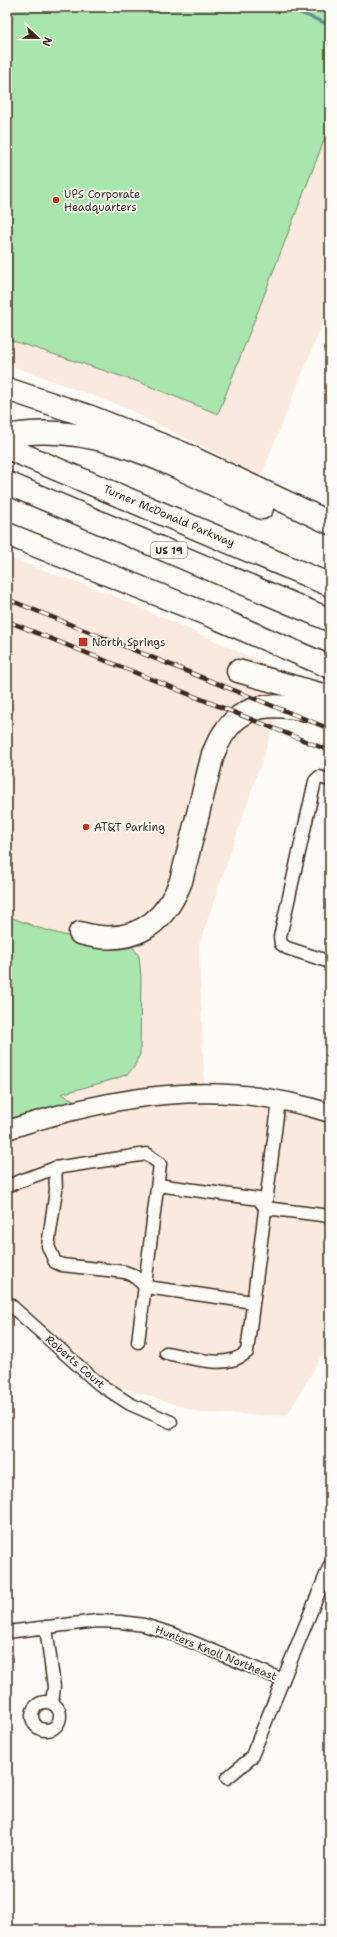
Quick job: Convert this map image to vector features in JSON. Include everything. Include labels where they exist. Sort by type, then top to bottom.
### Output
[{"type":"highway","points":[[7,389],[91,417],[182,453],[330,523]]},
{"type":"highway","points":[[7,436],[37,433],[61,433],[85,436],[122,445],[151,456],[330,540]]},
{"type":"highway","name":"Turner McDonald Parkway","points":[[7,448],[330,584]]},
{"type":"highway","name":"US 19","points":[[7,483],[330,620]]},
{"type":"highway","points":[[7,534],[219,618],[330,668]]},
{"type":"highway","points":[[238,671],[330,697]]},
{"type":"highway","points":[[80,933],[95,938],[125,936],[140,932],[154,923],[165,913],[175,899],[182,881],[212,754],[226,729],[237,718],[266,705],[282,705],[330,715]]},
{"type":"street","points":[[330,780],[319,777],[315,781],[280,937],[281,944],[287,948],[330,962]]},
{"type":"street","points":[[7,1130],[98,1104],[152,1096],[228,1094],[280,1100],[330,1113]]},
{"type":"street","points":[[166,1353],[223,1363],[240,1358],[247,1352],[280,1100]]},
{"type":"street","points":[[7,1186],[55,1168],[147,1154],[160,1164],[138,1342]]},
{"type":"street","points":[[55,1168],[56,1190],[48,1246],[55,1262],[62,1265],[125,1272],[132,1275],[146,1287],[253,1302]]},
{"type":"street","points":[[158,1185],[259,1199],[265,1208],[330,1216]]},
{"type":"street","name":"Roberts Court","points":[[7,1302],[99,1384],[130,1404],[171,1422]]},
{"type":"street","points":[[227,1778],[251,1758],[330,1565]]},
{"type":"street","name":"Hunters Knoll Northeast","points":[[7,1632],[97,1620],[144,1625],[174,1634],[283,1680]]},
{"type":"street","points":[[46,1627],[54,1687],[52,1703]]},
{"type":"shaded area","points":[[7,7],[330,26],[330,304],[261,476],[126,408],[7,364]]},
{"type":"shaded area","points":[[7,557],[110,594],[291,675],[199,945],[205,1106],[330,1112],[330,1341],[287,1416],[201,1413],[103,1381],[7,1305]]},
{"type":"green space","points":[[7,7],[330,7],[330,125],[218,414],[139,382],[7,339]]},
{"type":"green space","points":[[7,916],[39,928],[88,942],[132,946],[139,956],[141,977],[140,1054],[134,1067],[128,1074],[115,1079],[61,1094],[93,1109],[7,1138]]},
{"type":"waterway","points":[[286,7],[330,25]]},
{"type":"railway","points":[[7,599],[330,729]]},
{"type":"railway","points":[[7,621],[330,751]]},
{"type":"place","name":"UPS Corporate Headquarters","points":[[56,200]]},
{"type":"place","name":"North Springs","points":[[83,642]]},
{"type":"place","name":"AT&T Parking","points":[[86,827]]}]
